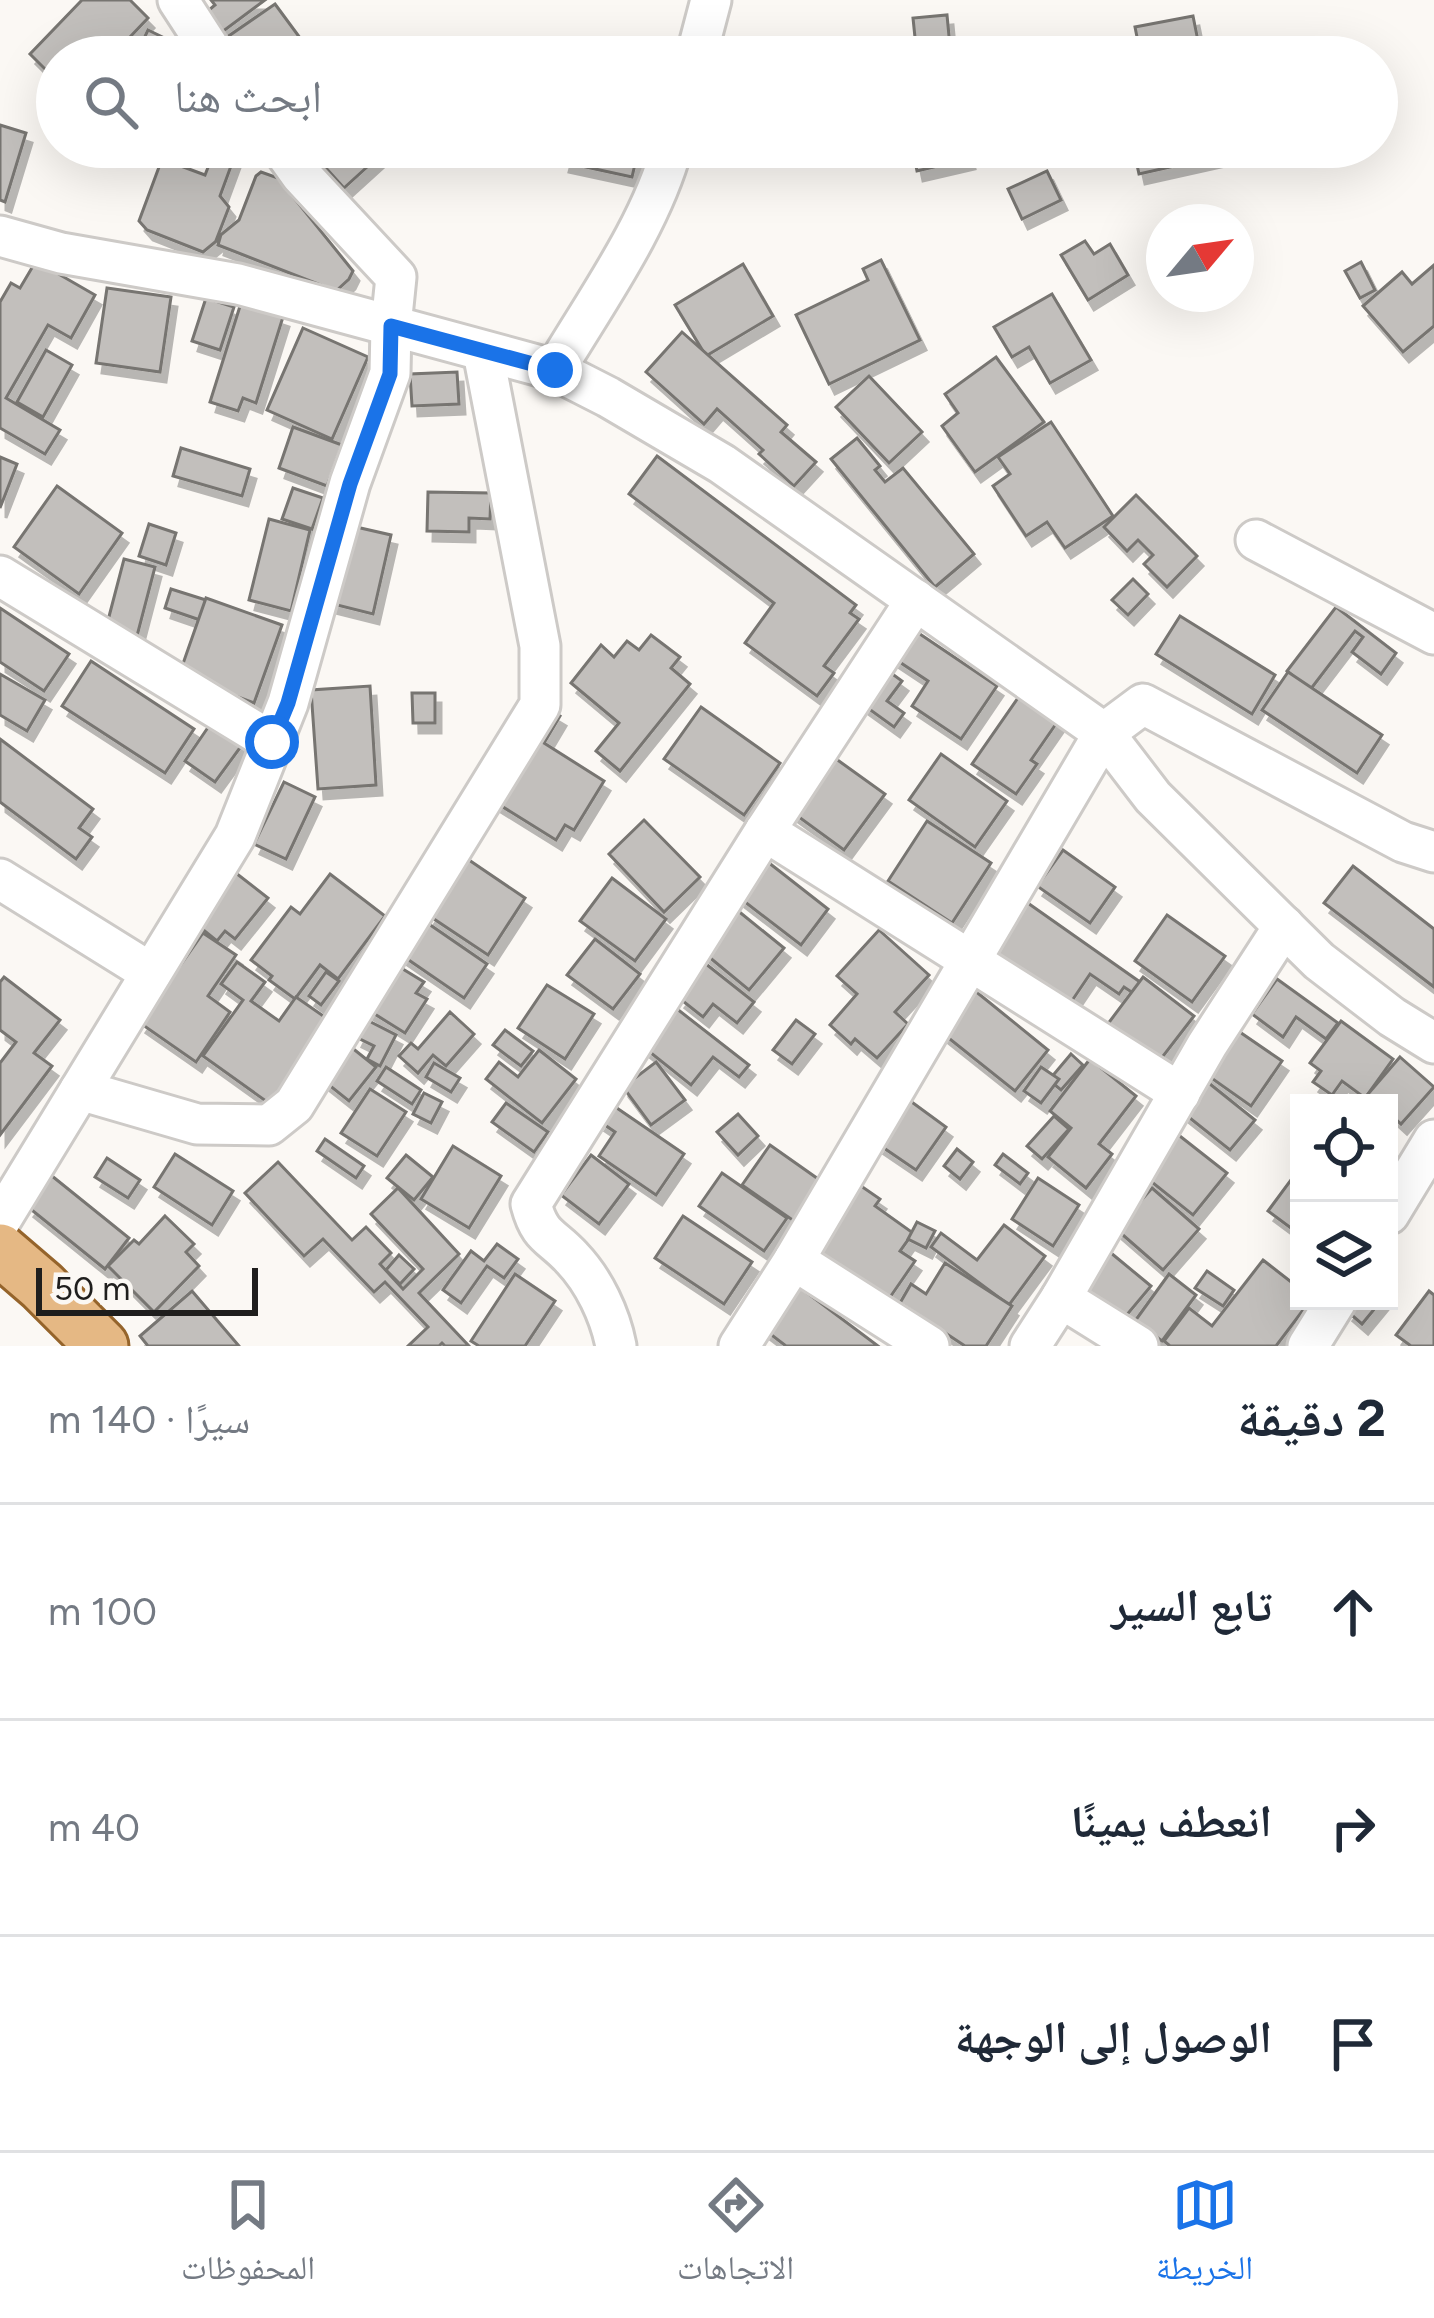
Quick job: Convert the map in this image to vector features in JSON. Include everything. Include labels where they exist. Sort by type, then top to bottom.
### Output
[{"type":"main road","points":[[0,1250],[102,1346]]},
{"type":"street","points":[[178,0],[201,36]]},
{"type":"street","points":[[702,36],[711,0]]},
{"type":"street","points":[[0,1221],[235,836],[288,703],[350,484],[390,374],[396,278],[296,168]]},
{"type":"street","points":[[555,370],[624,254],[666,168]]},
{"type":"street","points":[[3,244],[238,284],[555,370],[608,397],[722,464],[1104,733],[1153,797],[1319,961],[1434,1043]]},
{"type":"street","points":[[80,1090],[197,1124],[268,1125],[294,1105],[541,705],[540,646],[483,352]]},
{"type":"street","points":[[1256,540],[1434,634]]},
{"type":"street","points":[[0,576],[272,742]]},
{"type":"street","points":[[616,1346],[611,1318],[574,1259],[537,1227],[531,1204],[916,600]]},
{"type":"street","points":[[739,1346],[1104,733],[1143,704],[1403,842],[1434,851]]},
{"type":"street","points":[[765,831],[1180,1093]]},
{"type":"street","points":[[0,879],[151,973]]},
{"type":"street","points":[[1030,1346],[1207,1045],[1284,926]]},
{"type":"street","points":[[1396,1202],[1434,1140]]},
{"type":"street","points":[[794,1260],[928,1346]]},
{"type":"street","points":[[1061,1298],[1138,1346]]},
{"type":"street","points":[[1308,1346],[1330,1310]]},
{"type":"building","points":[[82,0],[130,0],[148,18],[131,36],[47,36]]},
{"type":"building","points":[[211,0],[265,0],[218,35],[203,15],[215,5]]},
{"type":"building","points":[[275,4],[299,36],[229,36]]},
{"type":"building","points":[[947,15],[949,36],[915,36],[913,18]]},
{"type":"building","points":[[1193,16],[1197,36],[1137,36],[1135,27]]},
{"type":"building","points":[[0,125],[26,133],[5,202],[0,200]]},
{"type":"building","points":[[159,168],[186,168],[205,175],[208,168],[230,168],[220,196],[229,207],[217,238],[239,220],[261,172],[278,178],[353,271],[349,279],[336,291],[218,245],[220,238],[203,252],[147,230],[139,221]]},
{"type":"building","points":[[326,168],[366,168],[344,188]]},
{"type":"building","points":[[591,168],[634,168],[632,177]]},
{"type":"building","points":[[1047,171],[1061,200],[1022,219],[1008,189]]},
{"type":"building","points":[[1085,241],[1094,254],[1110,244],[1128,275],[1088,300],[1061,255]]},
{"type":"building","points":[[881,260],[920,340],[829,384],[796,315],[868,280],[863,269]]},
{"type":"building","points":[[36,261],[95,295],[71,338],[48,325],[6,398],[60,430],[45,454],[0,428],[0,302],[11,283],[20,288]]},
{"type":"building","points":[[1361,262],[1375,290],[1360,298],[1345,271]]},
{"type":"building","points":[[743,264],[773,316],[706,356],[675,305]]},
{"type":"building","points":[[1434,265],[1434,326],[1403,352],[1363,306],[1402,272],[1412,284]]},
{"type":"building","points":[[107,288],[171,297],[160,372],[96,363]]},
{"type":"building","points":[[1052,294],[1091,360],[1050,383],[1029,347],[1012,357],[994,327]]},
{"type":"building","points":[[206,298],[234,307],[220,350],[192,341]]},
{"type":"building","points":[[241,303],[283,317],[256,403],[243,398],[238,411],[210,402]]},
{"type":"building","points":[[303,328],[368,357],[332,439],[267,410]]},
{"type":"building","points":[[682,332],[787,425],[781,432],[816,462],[794,486],[717,409],[704,424],[646,372]]},
{"type":"building","points":[[46,350],[72,365],[43,417],[17,402]]},
{"type":"building","points":[[996,357],[1044,422],[975,472],[942,426],[958,413],[945,394]]},
{"type":"building","points":[[457,372],[459,404],[412,406],[410,374]]},
{"type":"building","points":[[869,376],[922,432],[889,463],[836,407]]},
{"type":"building","points":[[1051,422],[1113,516],[1065,548],[1047,522],[1026,536],[993,486],[1010,474],[998,457]]},
{"type":"building","points":[[293,427],[342,445],[327,486],[279,468]]},
{"type":"building","points":[[857,438],[880,466],[875,470],[885,482],[903,468],[974,554],[935,587],[831,459]]},
{"type":"building","points":[[181,448],[250,469],[242,496],[173,476]]},
{"type":"building","points":[[657,456],[856,605],[850,613],[859,619],[824,666],[834,673],[817,696],[745,643],[774,603],[629,494]]},
{"type":"building","points":[[0,457],[17,464],[0,508]]},
{"type":"building","points":[[57,486],[122,533],[79,594],[14,547]]},
{"type":"building","points":[[293,488],[323,498],[312,529],[282,519]]},
{"type":"building","points":[[428,492],[491,493],[490,519],[469,518],[469,532],[427,531]]},
{"type":"building","points":[[1136,495],[1197,556],[1167,587],[1144,564],[1153,555],[1138,540],[1127,551],[1104,527]]},
{"type":"building","points":[[269,519],[310,530],[291,611],[249,600]]},
{"type":"building","points":[[149,524],[176,533],[166,565],[139,556]]},
{"type":"building","points":[[343,524],[391,535],[373,614],[325,602]]},
{"type":"building","points":[[124,559],[155,567],[137,636],[106,628]]},
{"type":"building","points":[[1133,579],[1148,594],[1128,615],[1112,600]]},
{"type":"building","points":[[171,589],[206,600],[200,620],[165,608]]},
{"type":"building","points":[[206,598],[282,625],[254,703],[179,675]]},
{"type":"building","points":[[1336,607],[1396,653],[1381,674],[1352,652],[1363,637],[1355,631],[1310,690],[1287,671]]},
{"type":"building","points":[[0,608],[69,654],[44,691],[0,662]]},
{"type":"building","points":[[1180,616],[1275,675],[1252,714],[1156,654]]},
{"type":"building","points":[[908,626],[997,686],[961,739],[912,706],[928,681],[889,655]]},
{"type":"building","points":[[651,635],[680,657],[671,668],[690,684],[620,771],[596,751],[619,723],[571,683],[601,645],[614,657],[627,641],[639,650]]},
{"type":"building","points":[[91,661],[194,729],[165,773],[62,706]]},
{"type":"building","points":[[876,662],[902,681],[887,701],[904,713],[894,727],[851,696]]},
{"type":"building","points":[[1288,672],[1382,735],[1357,773],[1262,710]]},
{"type":"building","points":[[0,674],[45,700],[27,731],[0,715]]},
{"type":"building","points":[[370,686],[376,785],[318,789],[311,690]]},
{"type":"building","points":[[412,693],[435,693],[435,723],[413,723]]},
{"type":"building","points":[[1020,695],[1058,721],[1031,760],[1037,764],[1016,794],[972,764]]},
{"type":"building","points":[[530,698],[560,716],[544,743],[604,781],[574,830],[565,825],[556,840],[474,789]]},
{"type":"building","points":[[701,707],[780,763],[744,815],[664,759]]},
{"type":"building","points":[[211,723],[242,745],[215,782],[185,761]]},
{"type":"building","points":[[0,739],[93,809],[79,828],[92,837],[76,859],[0,802]]},
{"type":"building","points":[[941,754],[1007,801],[975,847],[909,800]]},
{"type":"building","points":[[832,756],[885,794],[844,850],[792,812]]},
{"type":"building","points":[[284,782],[315,797],[286,859],[254,844]]},
{"type":"building","points":[[644,820],[700,877],[664,912],[609,854]]},
{"type":"building","points":[[927,821],[991,863],[952,923],[888,881]]},
{"type":"building","points":[[1063,850],[1115,887],[1090,923],[1037,886]]},
{"type":"building","points":[[466,858],[525,898],[488,955],[428,915]]},
{"type":"building","points":[[764,859],[828,909],[801,945],[736,895]]},
{"type":"building","points":[[1353,866],[1434,929],[1434,987],[1324,903]]},
{"type":"building","points":[[232,870],[268,898],[235,939],[225,931],[217,941],[191,920]]},
{"type":"building","points":[[330,874],[385,916],[338,979],[320,965],[295,999],[251,960],[291,907],[300,914]]},
{"type":"building","points":[[612,878],[666,919],[635,961],[580,921]]},
{"type":"building","points":[[1015,894],[1140,982],[1133,993],[1124,987],[1119,994],[1090,974],[1065,1011],[987,956]]},
{"type":"building","points":[[737,910],[784,948],[749,990],[703,952]]},
{"type":"building","points":[[1167,915],[1225,956],[1192,1002],[1135,961]]},
{"type":"building","points":[[423,920],[487,964],[464,998],[400,954]]},
{"type":"building","points":[[879,930],[929,975],[895,1012],[908,1024],[877,1058],[830,1025],[857,994],[837,976]]},
{"type":"building","points":[[203,933],[236,955],[208,996],[230,1012],[196,1062],[140,1023]]},
{"type":"building","points":[[595,939],[640,974],[613,1009],[567,975]]},
{"type":"building","points":[[237,962],[265,982],[251,1001],[279,1021],[296,997],[329,1020],[270,1104],[203,1056],[243,1000],[221,984]]},
{"type":"building","points":[[393,963],[424,982],[416,993],[427,999],[405,1033],[365,1008]]},
{"type":"building","points":[[706,964],[754,1002],[737,1023],[713,1004],[703,1017],[679,998]]},
{"type":"building","points":[[326,972],[339,981],[321,1005],[309,996]]},
{"type":"building","points":[[4,977],[60,1020],[34,1053],[52,1066],[0,1135],[0,1063],[16,1042],[0,1030],[0,982]]},
{"type":"building","points":[[1143,977],[1194,1016],[1157,1064],[1107,1025]]},
{"type":"building","points":[[1277,979],[1338,1023],[1326,1039],[1296,1017],[1283,1037],[1252,1014]]},
{"type":"building","points":[[547,985],[594,1014],[565,1059],[518,1028]]},
{"type":"building","points":[[974,990],[1048,1050],[1015,1091],[941,1032]]},
{"type":"building","points":[[672,1005],[749,1065],[739,1077],[713,1057],[691,1085],[641,1045]]},
{"type":"building","points":[[450,1012],[474,1034],[446,1066],[433,1055],[418,1073],[399,1056],[411,1043],[418,1049]]},
{"type":"building","points":[[365,1019],[396,1035],[380,1066],[367,1059],[374,1046],[356,1037]]},
{"type":"building","points":[[796,1020],[815,1034],[792,1064],[773,1050]]},
{"type":"building","points":[[1341,1021],[1393,1059],[1368,1094],[1360,1094],[1342,1081],[1331,1094],[1313,1082],[1321,1071],[1310,1063]]},
{"type":"building","points":[[1231,1026],[1282,1061],[1251,1106],[1200,1070]]},
{"type":"building","points":[[505,1030],[533,1051],[521,1066],[493,1045]]},
{"type":"building","points":[[346,1043],[376,1067],[349,1101],[319,1077]]},
{"type":"building","points":[[539,1050],[576,1079],[542,1123],[486,1079],[499,1062],[518,1077]]},
{"type":"building","points":[[1071,1054],[1083,1065],[1061,1090],[1049,1080]]},
{"type":"building","points":[[1400,1057],[1434,1087],[1401,1124],[1398,1094],[1368,1094]]},
{"type":"building","points":[[1090,1059],[1136,1096],[1099,1144],[1112,1154],[1086,1188],[1048,1157],[1071,1128],[1050,1111]]},
{"type":"building","points":[[656,1062],[685,1100],[651,1125],[623,1087]]},
{"type":"building","points":[[434,1063],[460,1078],[451,1092],[426,1077]]},
{"type":"building","points":[[386,1067],[421,1090],[412,1104],[377,1081]]},
{"type":"building","points":[[1041,1067],[1059,1079],[1041,1103],[1024,1091]]},
{"type":"building","points":[[1205,1080],[1255,1120],[1230,1150],[1181,1111]]},
{"type":"building","points":[[370,1089],[406,1112],[377,1156],[341,1133]]},
{"type":"building","points":[[424,1093],[442,1102],[431,1123],[413,1114]]},
{"type":"building","points":[[909,1100],[946,1127],[916,1170],[878,1144]]},
{"type":"building","points":[[506,1103],[548,1132],[534,1152],[492,1122]]},
{"type":"building","points":[[611,1104],[684,1154],[656,1195],[599,1156],[615,1132],[599,1121]]},
{"type":"building","points":[[738,1114],[758,1136],[738,1155],[717,1132]]},
{"type":"building","points":[[1054,1116],[1069,1129],[1042,1159],[1027,1146]]},
{"type":"building","points":[[1176,1133],[1227,1173],[1193,1215],[1143,1175]]},
{"type":"building","points":[[325,1139],[364,1166],[356,1178],[317,1151]]},
{"type":"building","points":[[770,1145],[821,1181],[794,1221],[742,1185]]},
{"type":"building","points":[[453,1146],[501,1176],[469,1228],[421,1199]]},
{"type":"building","points":[[957,1149],[973,1162],[960,1179],[944,1166]]},
{"type":"building","points":[[175,1154],[233,1191],[212,1225],[154,1187]]},
{"type":"building","points":[[1003,1154],[1028,1173],[1020,1184],[995,1165]]},
{"type":"building","points":[[406,1155],[433,1177],[414,1200],[387,1178]]},
{"type":"building","points":[[591,1155],[629,1184],[599,1224],[561,1195]]},
{"type":"building","points":[[107,1158],[140,1180],[128,1198],[95,1177]]},
{"type":"building","points":[[278,1162],[352,1240],[366,1227],[391,1253],[380,1264],[403,1289],[423,1269],[371,1214],[398,1188],[459,1254],[419,1293],[469,1346],[408,1346],[428,1327],[385,1282],[374,1292],[323,1239],[304,1256],[245,1193]]},
{"type":"building","points":[[722,1173],[787,1218],[764,1251],[699,1206]]},
{"type":"building","points":[[52,1176],[129,1238],[105,1269],[28,1207]]},
{"type":"building","points":[[1038,1178],[1079,1205],[1053,1246],[1012,1219]]},
{"type":"building","points":[[1290,1181],[1290,1227],[1268,1211]]},
{"type":"building","points":[[861,1186],[880,1199],[875,1206],[913,1233],[900,1251],[915,1261],[886,1303],[814,1252]]},
{"type":"building","points":[[1152,1188],[1199,1229],[1163,1270],[1116,1229]]},
{"type":"building","points":[[165,1216],[194,1244],[186,1252],[199,1266],[154,1312],[108,1266],[134,1240],[139,1244]]},
{"type":"building","points":[[683,1216],[752,1262],[724,1304],[655,1258]]},
{"type":"building","points":[[917,1222],[935,1231],[926,1248],[908,1239]]},
{"type":"building","points":[[1004,1225],[1045,1256],[1009,1305],[931,1247],[941,1233],[977,1260]]},
{"type":"building","points":[[497,1244],[518,1259],[504,1278],[487,1266],[461,1303],[443,1290],[471,1251],[484,1261]]},
{"type":"building","points":[[1111,1253],[1151,1286],[1120,1323],[1080,1290]]},
{"type":"building","points":[[399,1255],[414,1269],[400,1284],[386,1270]]},
{"type":"building","points":[[1263,1260],[1290,1281],[1290,1310],[1303,1310],[1276,1346],[1170,1346],[1164,1341],[1189,1308],[1212,1326]]},
{"type":"building","points":[[945,1263],[1012,1306],[986,1346],[965,1346],[900,1303],[911,1284],[926,1294]]},
{"type":"building","points":[[1207,1271],[1234,1290],[1223,1306],[1195,1288]]},
{"type":"building","points":[[515,1274],[555,1301],[525,1346],[479,1346],[471,1341]]},
{"type":"building","points":[[1169,1274],[1196,1295],[1162,1341],[1135,1321]]},
{"type":"building","points":[[794,1283],[878,1346],[786,1346],[761,1327]]},
{"type":"building","points":[[192,1291],[239,1346],[148,1346],[140,1336]]},
{"type":"building","points":[[1429,1291],[1434,1295],[1434,1346],[1411,1346],[1396,1335]]},
{"type":"building","points":[[1348,1310],[1374,1310],[1362,1324]]},
{"type":"route","points":[[272,742],[288,703],[350,484],[390,374],[391,326],[555,370]]}]
